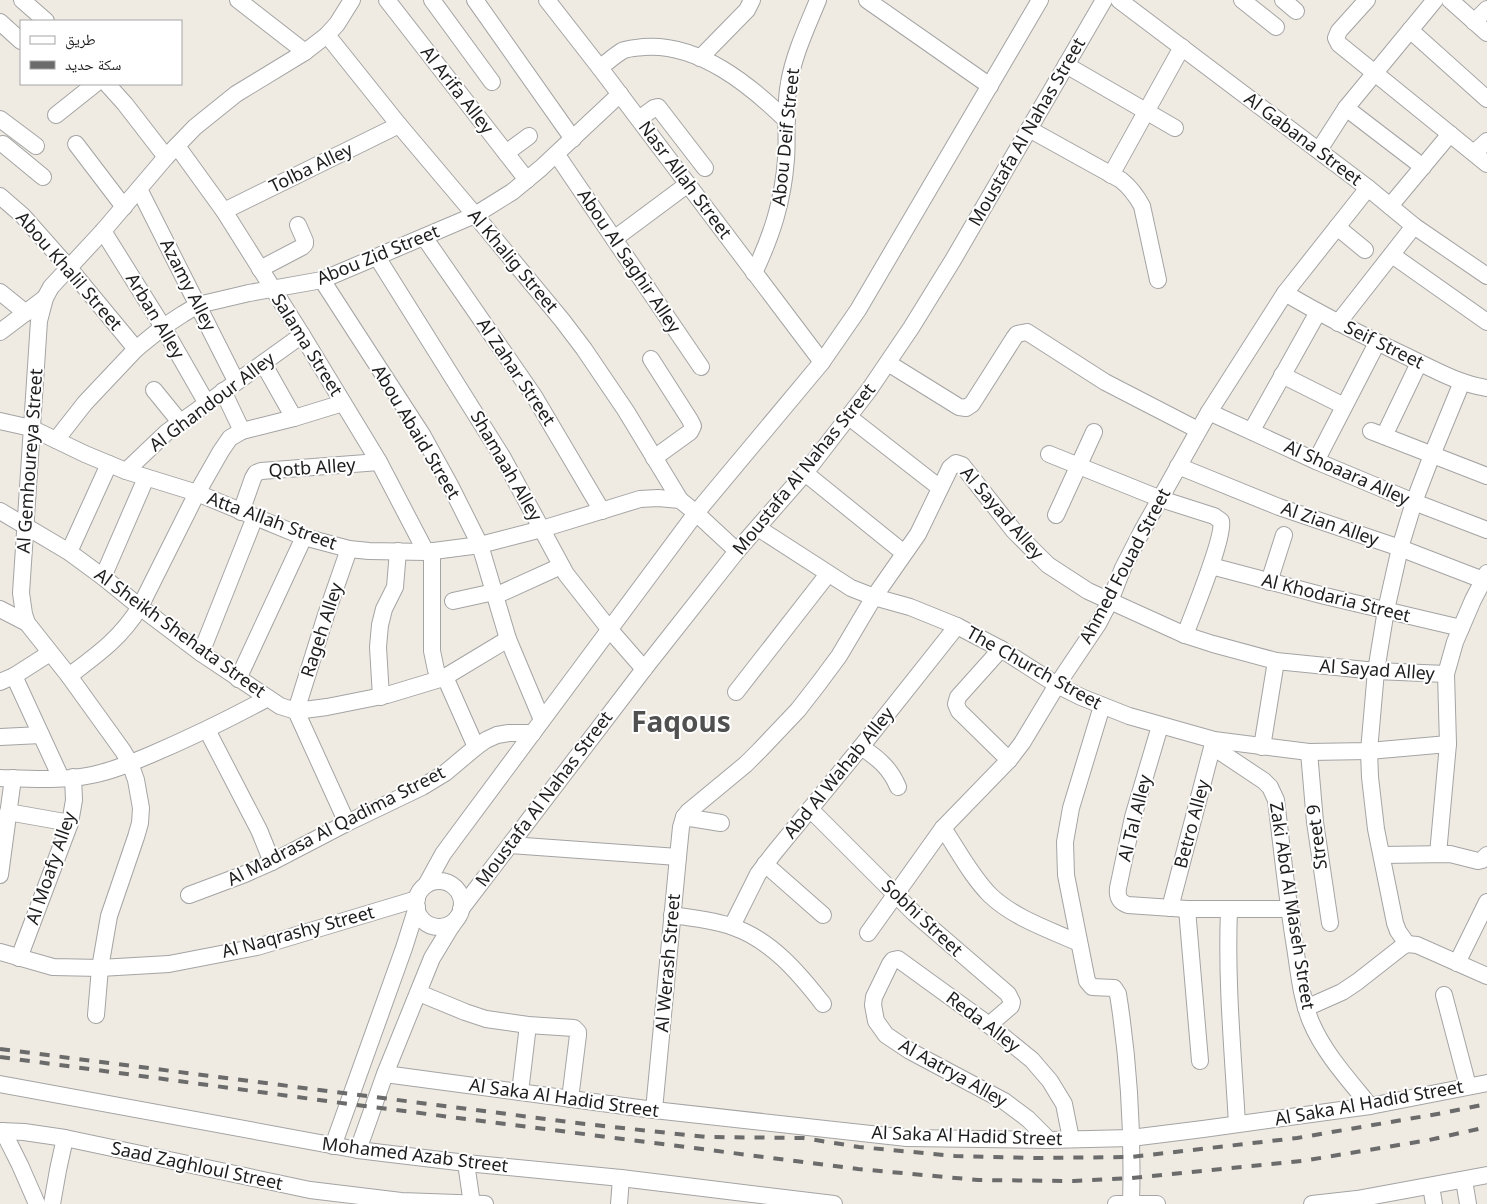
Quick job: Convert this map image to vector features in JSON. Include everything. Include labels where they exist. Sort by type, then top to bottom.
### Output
[{"type":"street","points":[[22,0],[45,20]]},
{"type":"street","points":[[238,0],[256,6],[305,52]]},
{"type":"street","name":"Al Gemhoureya Street","points":[[96,1015],[100,968],[109,916],[140,823],[142,808],[140,794],[130,763],[69,676],[27,623],[22,603],[25,525],[39,321],[45,298],[51,287],[103,231],[171,151],[195,127],[236,94],[305,52],[327,36],[352,0]]},
{"type":"street","name":"Al Arifa Alley","points":[[387,0],[527,180]]},
{"type":"street","points":[[432,0],[492,82]]},
{"type":"street","points":[[475,0],[573,139]]},
{"type":"street","name":"Nasr Allah Street","points":[[548,0],[822,362]]},
{"type":"street","points":[[700,58],[747,10],[752,0]]},
{"type":"street","name":"Abou Deif Street","points":[[754,273],[767,246],[777,218],[786,159],[786,103],[792,68],[818,0]]},
{"type":"street","points":[[867,0],[990,86]]},
{"type":"street","name":"Moustafa Al Nahas Street","points":[[358,1150],[385,1074],[432,958],[444,936],[510,845],[644,669],[737,551],[805,474],[888,363],[953,260],[1104,0]]},
{"type":"street","name":"Al Gabana Street","points":[[1119,0],[1368,188],[1414,226],[1487,276]]},
{"type":"street","points":[[1242,0],[1276,26]]},
{"type":"street","points":[[1283,0],[1296,11]]},
{"type":"street","points":[[1367,0],[1339,31],[1336,38],[1339,44],[1487,164]]},
{"type":"street","points":[[1318,150],[1346,108],[1436,0]]},
{"type":"street","points":[[1450,0],[1487,33]]},
{"type":"street","points":[[334,1146],[404,948],[420,897],[439,862],[537,726],[696,513],[822,362],[858,310],[1038,1]]},
{"type":"street","points":[[1474,22],[1487,9]]},
{"type":"street","points":[[0,22],[20,40]]},
{"type":"street","points":[[1410,30],[1487,100]]},
{"type":"street","name":"Al Khalig Street","points":[[327,36],[398,125],[475,214],[562,320],[606,380],[680,500]]},
{"type":"street","points":[[600,68],[623,51],[657,47],[677,49],[719,68],[748,87],[787,121]]},
{"type":"street","points":[[1111,175],[1182,47]]},
{"type":"street","points":[[1066,65],[1175,128]]},
{"type":"street","points":[[56,115],[94,85]]},
{"type":"street","name":"Salama Street","points":[[108,85],[171,151],[224,211],[379,462],[429,551]]},
{"type":"street","name":"Abou Zid Street","points":[[56,440],[85,403],[136,349],[163,327],[198,305],[322,280],[475,214],[512,192],[527,180],[557,155],[620,94]]},
{"type":"street","points":[[639,119],[658,107],[705,168]]},
{"type":"street","points":[[1346,108],[1423,167]]},
{"type":"street","points":[[0,119],[36,146]]},
{"type":"street","name":"Tolba Alley","points":[[224,211],[398,125]]},
{"type":"street","points":[[14,129],[2,147],[43,177]]},
{"type":"street","points":[[1029,129],[1121,180],[1130,187],[1139,201],[1158,280]]},
{"type":"street","points":[[1390,206],[1450,134]]},
{"type":"street","points":[[506,153],[529,136]]},
{"type":"street","points":[[1474,153],[1487,141]]},
{"type":"street","points":[[76,144],[124,207]]},
{"type":"street","name":"Abou Al Saghir Alley","points":[[557,155],[701,367]]},
{"type":"street","points":[[614,239],[688,184]]},
{"type":"street","name":"Ahmed Fouad Street","points":[[868,933],[943,828],[1009,760],[1022,743],[1057,685],[1098,624],[1142,531],[1209,412],[1285,293],[1368,188]]},
{"type":"street","name":"Azamy Alley","points":[[139,189],[198,305],[229,386],[242,431]]},
{"type":"street","name":"Abou Khalil Street","points":[[0,196],[23,216],[136,349]]},
{"type":"street","points":[[260,269],[305,244],[298,225]]},
{"type":"street","points":[[1338,323],[1414,226]]},
{"type":"street","points":[[1337,227],[1365,250]]},
{"type":"street","name":"Arban Alley","points":[[103,231],[163,327],[206,402]]},
{"type":"street","name":"Al Zahar Street","points":[[424,236],[534,396],[602,511]]},
{"type":"street","points":[[1392,254],[1487,322]]},
{"type":"street","name":"Shamaah Alley","points":[[377,257],[503,458],[561,566],[576,588],[644,669]]},
{"type":"street","name":"Abou Abaid Street","points":[[322,280],[423,436],[480,546],[537,726]]},
{"type":"street","points":[[0,292],[26,312]]},
{"type":"street","name":"Seif Street","points":[[1285,293],[1338,323],[1419,363],[1462,382],[1487,388]]},
{"type":"street","points":[[0,332],[45,298]]},
{"type":"street","points":[[1252,430],[1318,312]]},
{"type":"street","points":[[888,363],[959,407],[966,408],[972,404],[1014,338],[1018,334],[1027,332],[1105,382],[1198,430]]},
{"type":"street","name":"Al Ghandour Alley","points":[[126,471],[167,432],[206,402],[302,335]]},
{"type":"street","points":[[1316,461],[1378,343]]},
{"type":"street","points":[[651,359],[693,426],[690,432],[654,458]]},
{"type":"street","points":[[263,363],[294,418]]},
{"type":"street","points":[[1419,363],[1377,433],[1487,476]]},
{"type":"street","points":[[1282,375],[1344,406]]},
{"type":"street","points":[[1407,944],[1395,923],[1376,829],[1370,777],[1369,751],[1376,671],[1386,610],[1400,548],[1414,502],[1462,382]]},
{"type":"street","points":[[154,390],[180,422]]},
{"type":"street","points":[[69,676],[111,644],[122,633],[140,607],[198,494],[230,438],[242,431],[343,403]]},
{"type":"street","name":"Al Shoaara Alley","points":[[1209,412],[1252,430],[1316,461],[1487,530]]},
{"type":"street","points":[[849,417],[940,488]]},
{"type":"street","name":"Atta Allah Street","points":[[0,421],[31,428],[126,471],[198,494],[304,537],[348,549],[429,551],[480,546],[640,499],[680,500]]},
{"type":"street","points":[[1056,515],[1094,432]]},
{"type":"street","points":[[1049,454],[1161,499],[1214,516],[1221,522],[1222,531],[1211,566],[1185,635]]},
{"type":"street","name":"Qotb Alley","points":[[201,653],[248,515],[252,478],[256,473],[261,471],[379,462]]},
{"type":"street","name":"Al Sayad Alley","points":[[684,817],[695,805],[746,764],[798,710],[839,656],[874,597],[918,534],[953,465],[959,463],[1014,532],[1048,565],[1088,591],[1185,635],[1276,662],[1376,671],[1446,674]]},
{"type":"street","points":[[69,552],[109,464]]},
{"type":"street","name":"Al Zian Alley","points":[[1178,466],[1279,507],[1485,577]]},
{"type":"street","points":[[805,474],[904,553]]},
{"type":"street","points":[[102,576],[146,478]]},
{"type":"street","points":[[680,500],[737,551]]},
{"type":"street","name":"Al Sheikh Shehata Street","points":[[0,511],[69,552],[238,679],[280,706],[296,711]]},
{"type":"street","name":"The Church Street","points":[[758,528],[851,588],[874,597],[910,607],[957,626],[1001,649],[1057,685],[1102,706],[1214,743],[1308,752],[1369,751],[1448,744]]},
{"type":"street","points":[[1270,582],[1284,535]]},
{"type":"street","points":[[238,679],[304,537]]},
{"type":"street","name":"Rageh Alley","points":[[296,711],[348,549]]},
{"type":"street","points":[[381,697],[378,647],[380,625],[384,609],[395,588],[398,551]]},
{"type":"street","points":[[429,551],[432,651],[436,670],[443,678],[476,747]]},
{"type":"street","points":[[453,601],[494,594],[561,566]]},
{"type":"street","name":"Al Khodaria Street","points":[[1211,566],[1325,596],[1461,628]]},
{"type":"street","points":[[736,692],[828,574]]},
{"type":"street","points":[[1438,854],[1448,744],[1446,674],[1461,628],[1485,577]]},
{"type":"street","points":[[0,610],[27,623]]},
{"type":"street","name":"Abd Al Wahab Alley","points":[[732,926],[766,864],[957,626]]},
{"type":"street","points":[[347,823],[296,711],[381,697],[443,678],[508,639]]},
{"type":"street","points":[[1001,649],[958,697],[956,704],[960,712],[1009,760]]},
{"type":"street","points":[[50,653],[7,679],[67,778]]},
{"type":"street","points":[[1262,747],[1276,662]]},
{"type":"street","points":[[0,875],[8,812],[6,778],[67,778],[92,775],[130,763],[207,730],[268,698]]},
{"type":"street","points":[[1102,706],[1071,808],[1065,842],[1066,875],[1089,985],[1092,988],[1114,988],[1118,994],[1128,1076],[1131,1138],[1131,1204]]},
{"type":"street","name":"Al Madrasa Al Qadima Street","points":[[190,895],[272,862],[422,787],[445,773],[476,747],[497,735],[537,726]]},
{"type":"street","name":"Al Tal Alley","points":[[1160,726],[1133,817],[1118,888],[1118,897],[1120,901],[1128,905],[1170,908]]},
{"type":"street","points":[[207,730],[245,803],[272,862]]},
{"type":"street","points":[[0,737],[41,735]]},
{"type":"street","name":"Betro Alley","points":[[1170,908],[1214,743]]},
{"type":"street","name":"Zaki Abd Al Maseh Street","points":[[1214,743],[1264,781],[1273,793],[1276,800],[1300,982],[1306,1008],[1318,1037],[1370,1106]]},
{"type":"street","points":[[861,747],[886,766],[898,787]]},
{"type":"street","name":"Street 9","points":[[1308,752],[1316,832],[1330,923]]},
{"type":"street","name":"Al Moafy Alley","points":[[19,958],[70,823],[74,800],[67,778]]},
{"type":"street","name":"Sobhi Street","points":[[810,809],[932,930],[1011,998],[1011,1006],[989,1025]]},
{"type":"street","points":[[8,812],[70,823]]},
{"type":"street","points":[[684,817],[722,823]]},
{"type":"street","name":"Al Werash Street","points":[[654,1110],[672,914],[681,827],[684,817]]},
{"type":"street","points":[[943,828],[980,883],[1002,905],[1016,914],[1079,943]]},
{"type":"street","points":[[510,845],[678,857]]},
{"type":"street","points":[[1382,855],[1438,854],[1480,857]]},
{"type":"street","points":[[766,864],[823,915]]},
{"type":"street","points":[[433,882],[449,883],[460,894],[462,901],[460,913],[453,922],[446,926],[430,925],[419,914],[420,897],[433,882]]},
{"type":"street","name":"Al Naqrashy Street","points":[[0,952],[53,967],[100,968],[169,964],[257,947],[420,897]]},
{"type":"street","points":[[1457,963],[1487,902]]},
{"type":"street","points":[[1170,908],[1289,910]]},
{"type":"street","points":[[1187,909],[1200,1061]]},
{"type":"street","points":[[1229,910],[1229,991],[1237,1124]]},
{"type":"street","points":[[672,914],[732,926],[757,939],[781,957],[803,978],[823,1004]]},
{"type":"street","points":[[1306,1008],[1342,992],[1407,944],[1417,946],[1487,975]]},
{"type":"street","name":"Reda Alley","points":[[874,997],[890,964],[893,960],[898,959],[989,1025],[1032,1060],[1050,1081],[1064,1104],[1071,1139]]},
{"type":"street","points":[[419,993],[465,1012],[507,1023],[571,1027],[578,1032],[570,1099]]},
{"type":"street","points":[[1444,995],[1468,1086]]},
{"type":"street","name":"Al Aatrya Alley","points":[[874,997],[874,1014],[880,1028],[886,1035],[910,1052],[1004,1101],[1028,1119],[1049,1140]]},
{"type":"street","points":[[520,1092],[528,1025]]},
{"type":"street","name":"Al Saka Al Hadid Street","points":[[385,1074],[654,1110],[907,1138],[1049,1140],[1131,1138],[1370,1106],[1487,1083]]},
{"type":"street","name":"Mohamed Azab Street","points":[[0,1084],[358,1150],[466,1164],[621,1178],[834,1204]]},
{"type":"street","points":[[2,1131],[20,1165],[37,1204]]},
{"type":"street","name":"Saad Zaghloul Street","points":[[2,1131],[65,1138],[309,1197],[484,1204]]},
{"type":"street","points":[[52,1204],[65,1138]]},
{"type":"street","points":[[466,1164],[472,1204]]},
{"type":"street","points":[[1312,1204],[1357,1199],[1487,1175]]},
{"type":"street","points":[[619,1204],[621,1178]]},
{"type":"street","points":[[1464,1180],[1468,1204]]},
{"type":"street","points":[[1431,1186],[1434,1204]]},
{"type":"street","points":[[1116,1204],[1157,1204]]},
{"type":"railway","points":[[0,1049],[585,1124],[706,1137],[803,1138],[859,1147],[955,1156],[1037,1158],[1131,1157],[1297,1138],[1487,1104]]},
{"type":"railway","points":[[0,1057],[858,1169],[978,1180],[1074,1181],[1132,1178],[1302,1161],[1429,1140],[1487,1127]]},
{"type":"district","name":"Faqous","points":[[681,722]]}]
